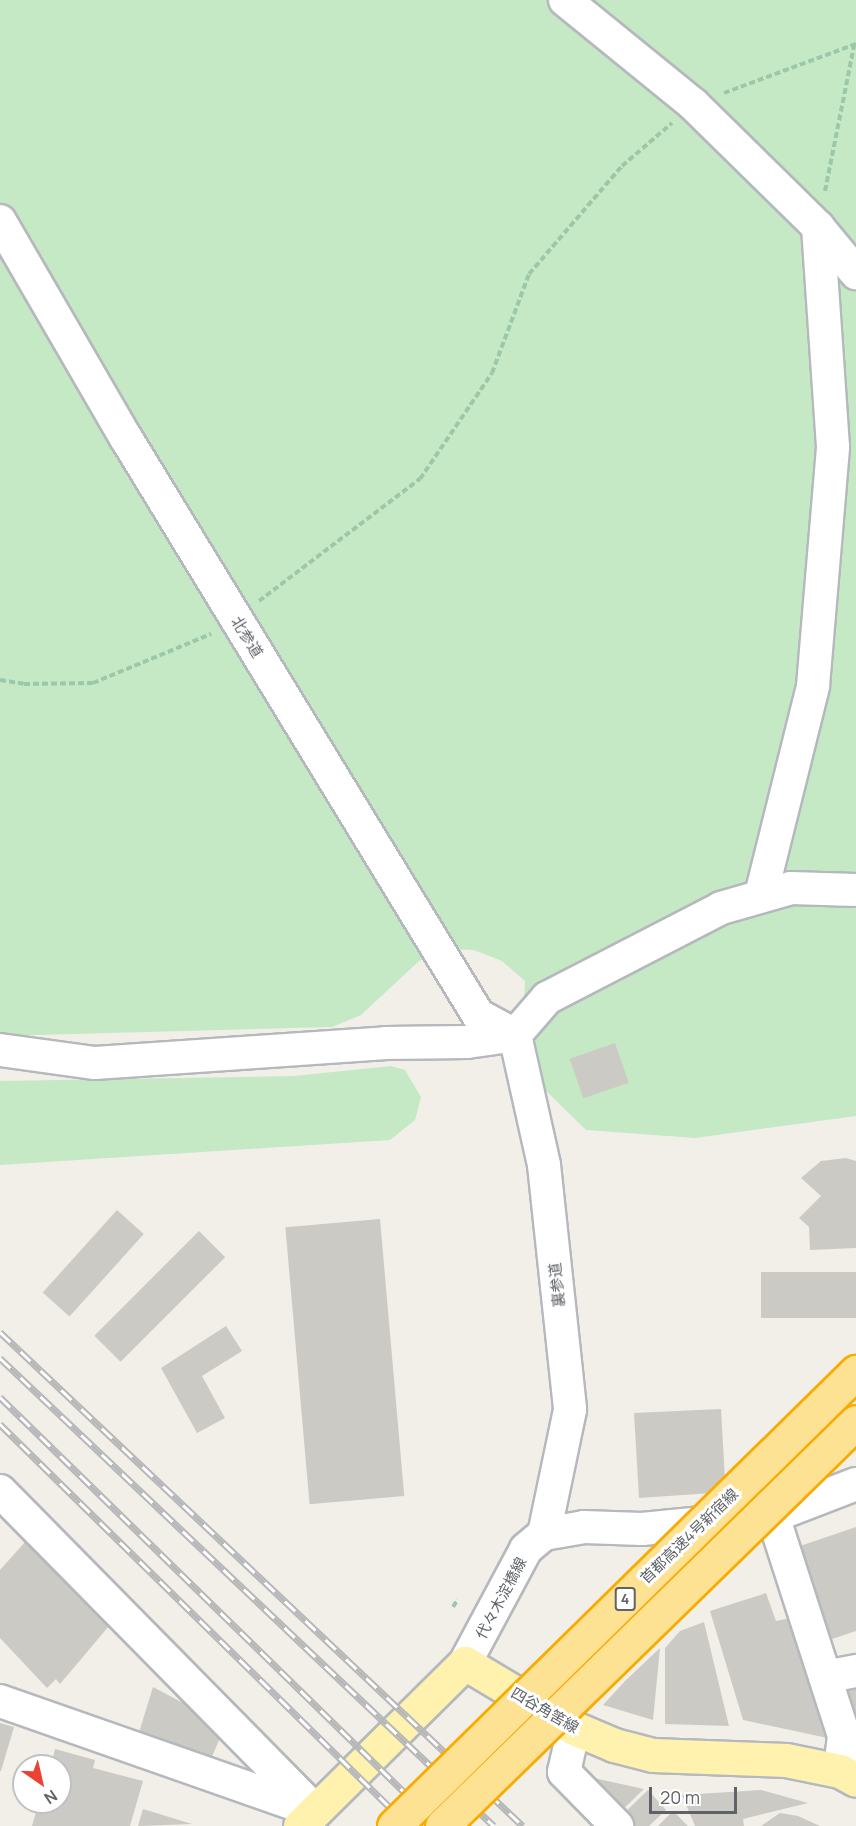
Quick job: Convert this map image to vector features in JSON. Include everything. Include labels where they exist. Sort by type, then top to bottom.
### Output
[{"type":"highway","name":"首都高速4号新宿線","points":[[394,1826],[856,1372]]},
{"type":"highway","name":"4","points":[[442,1826],[856,1422]]},
{"type":"main road","points":[[318,1814],[465,1663]]},
{"type":"main road","name":"四谷角筈線","points":[[465,1663],[574,1728],[614,1746],[653,1755],[786,1760],[852,1777]]},
{"type":"street","points":[[565,0],[693,104],[818,227],[856,273]]},
{"type":"street","name":"北参道","points":[[0,221],[236,619],[373,837],[478,1015],[515,1035]]},
{"type":"street","points":[[761,895],[813,686],[815,663],[833,447],[818,227]]},
{"type":"street","points":[[0,1050],[96,1063],[386,1043],[467,1042],[515,1035],[547,998],[721,908],[791,888],[856,890]]},
{"type":"street","name":"裏参道","points":[[515,1035],[544,1165],[570,1410],[544,1534]]},
{"type":"street","points":[[544,1534],[584,1527],[642,1528],[773,1516],[856,1484]]},
{"type":"street","points":[[4,1503],[318,1814]]},
{"type":"street","points":[[773,1516],[844,1736],[852,1777]]},
{"type":"street","name":"代々木淀橋線","points":[[465,1663],[526,1549],[544,1534]]},
{"type":"street","points":[[825,1677],[856,1671]]},
{"type":"street","points":[[0,1701],[318,1814]]},
{"type":"street","points":[[574,1728],[564,1772],[617,1826]]},
{"type":"path","points":[[0,680],[24,684],[93,683],[215,632],[236,619],[420,479],[492,374],[529,274],[622,166],[693,104],[855,45]]},
{"type":"path","points":[[818,227],[855,45]]},
{"type":"path","points":[[453,1606],[458,1599]]},
{"type":"green space","points":[[0,0],[856,0],[856,1116],[695,1138],[586,1130],[534,1079],[523,1026],[525,981],[502,961],[474,950],[453,949],[419,961],[361,1015],[332,1027],[0,1036]]},
{"type":"green space","points":[[391,1066],[405,1070],[421,1097],[415,1120],[390,1140],[0,1165],[0,1081],[294,1076]]},
{"type":"building","points":[[615,1043],[629,1083],[583,1098],[570,1059]]},
{"type":"building","points":[[846,1158],[856,1161],[856,1248],[810,1250],[809,1227],[799,1218],[821,1196],[801,1178],[821,1161]]},
{"type":"building","points":[[117,1210],[144,1234],[69,1317],[43,1292]]},
{"type":"building","points":[[380,1219],[404,1496],[310,1504],[285,1227]]},
{"type":"building","points":[[199,1231],[225,1257],[121,1362],[94,1336]]},
{"type":"building","points":[[761,1272],[856,1272],[856,1318],[761,1318]]},
{"type":"building","points":[[226,1326],[242,1351],[202,1376],[225,1418],[197,1433],[161,1368]]},
{"type":"building","points":[[721,1409],[725,1480],[712,1493],[639,1498],[634,1413]]},
{"type":"building","points":[[856,1527],[856,1631],[832,1639],[800,1546]]},
{"type":"building","points":[[25,1542],[109,1626],[60,1684],[56,1679],[47,1688],[0,1638],[0,1570]]},
{"type":"building","points":[[766,1593],[776,1621],[796,1617],[837,1740],[743,1720],[710,1611]]},
{"type":"building","points":[[704,1622],[729,1726],[665,1724],[665,1648],[680,1631]]},
{"type":"building","points":[[660,1648],[653,1720],[603,1705],[625,1681]]},
{"type":"building","points":[[856,1686],[856,1716],[855,1716],[844,1688]]},
{"type":"building","points":[[153,1687],[200,1712],[222,1733],[211,1759],[137,1739]]},
{"type":"building","points":[[0,1723],[14,1727],[1,1771],[0,1771]]},
{"type":"building","points":[[55,1749],[95,1760],[93,1768],[143,1781],[130,1826],[32,1826],[36,1814],[72,1814],[72,1754],[54,1754]]},
{"type":"building","points":[[580,1775],[644,1789],[619,1813]]},
{"type":"building","points":[[648,1790],[666,1810],[649,1826],[631,1826],[621,1816]]},
{"type":"building","points":[[761,1790],[808,1803],[743,1819],[744,1826],[695,1826],[682,1795]]},
{"type":"building","points":[[143,1809],[192,1824],[138,1826]]},
{"type":"building","points":[[673,1811],[688,1826],[658,1826]]},
{"type":"building","points":[[780,1813],[798,1816],[820,1826],[761,1826]]},
{"type":"railway","points":[[0,1332],[523,1826]]},
{"type":"railway","points":[[0,1358],[494,1826]]},
{"type":"railway","points":[[0,1397],[439,1826]]},
{"type":"railway","points":[[0,1424],[409,1826]]}]
